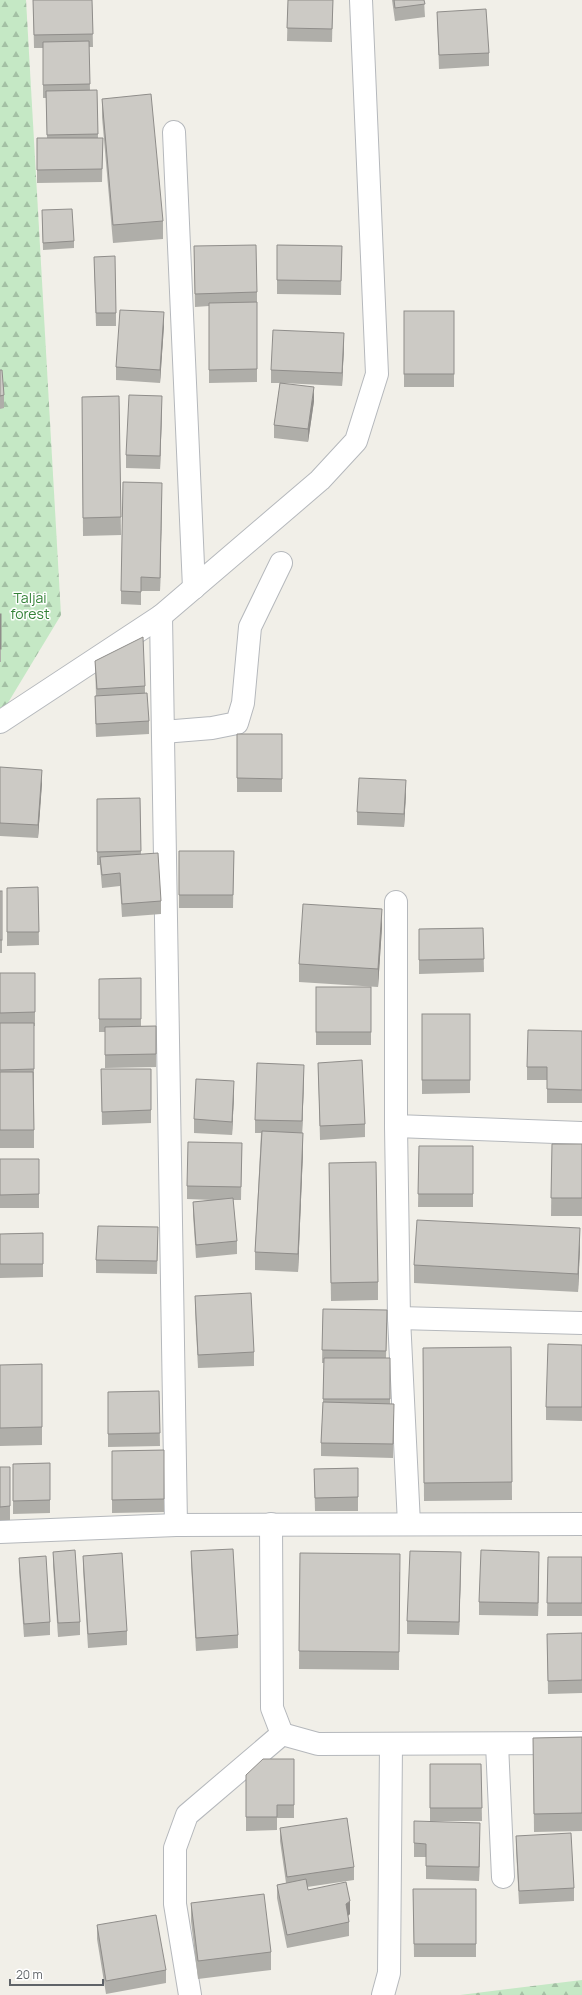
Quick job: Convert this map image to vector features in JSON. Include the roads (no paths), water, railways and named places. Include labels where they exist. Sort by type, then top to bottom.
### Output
[{"type":"street","points":[[0,722],[161,616],[320,480],[356,441],[377,374],[361,0]]},
{"type":"street","points":[[174,132],[194,588]]},
{"type":"street","points":[[163,732],[212,728],[237,723],[244,702],[250,627],[281,563]]},
{"type":"street","points":[[161,616],[176,1525]]},
{"type":"street","points":[[396,902],[396,1126],[399,1318],[409,1524]]},
{"type":"street","points":[[396,1126],[582,1133]]},
{"type":"street","points":[[399,1318],[582,1323]]},
{"type":"street","points":[[271,1524],[272,1708],[282,1734]]},
{"type":"street","points":[[0,1532],[176,1525],[582,1524]]},
{"type":"street","points":[[282,1734],[318,1744],[582,1744]]},
{"type":"street","points":[[190,1995],[175,1904],[175,1848],[187,1815],[282,1734]]},
{"type":"street","points":[[383,1995],[388,1973],[390,1744]]},
{"type":"street","points":[[497,1744],[503,1877]]},
{"type":"park label","name":"Taljai forest","points":[[30,606]]}]
